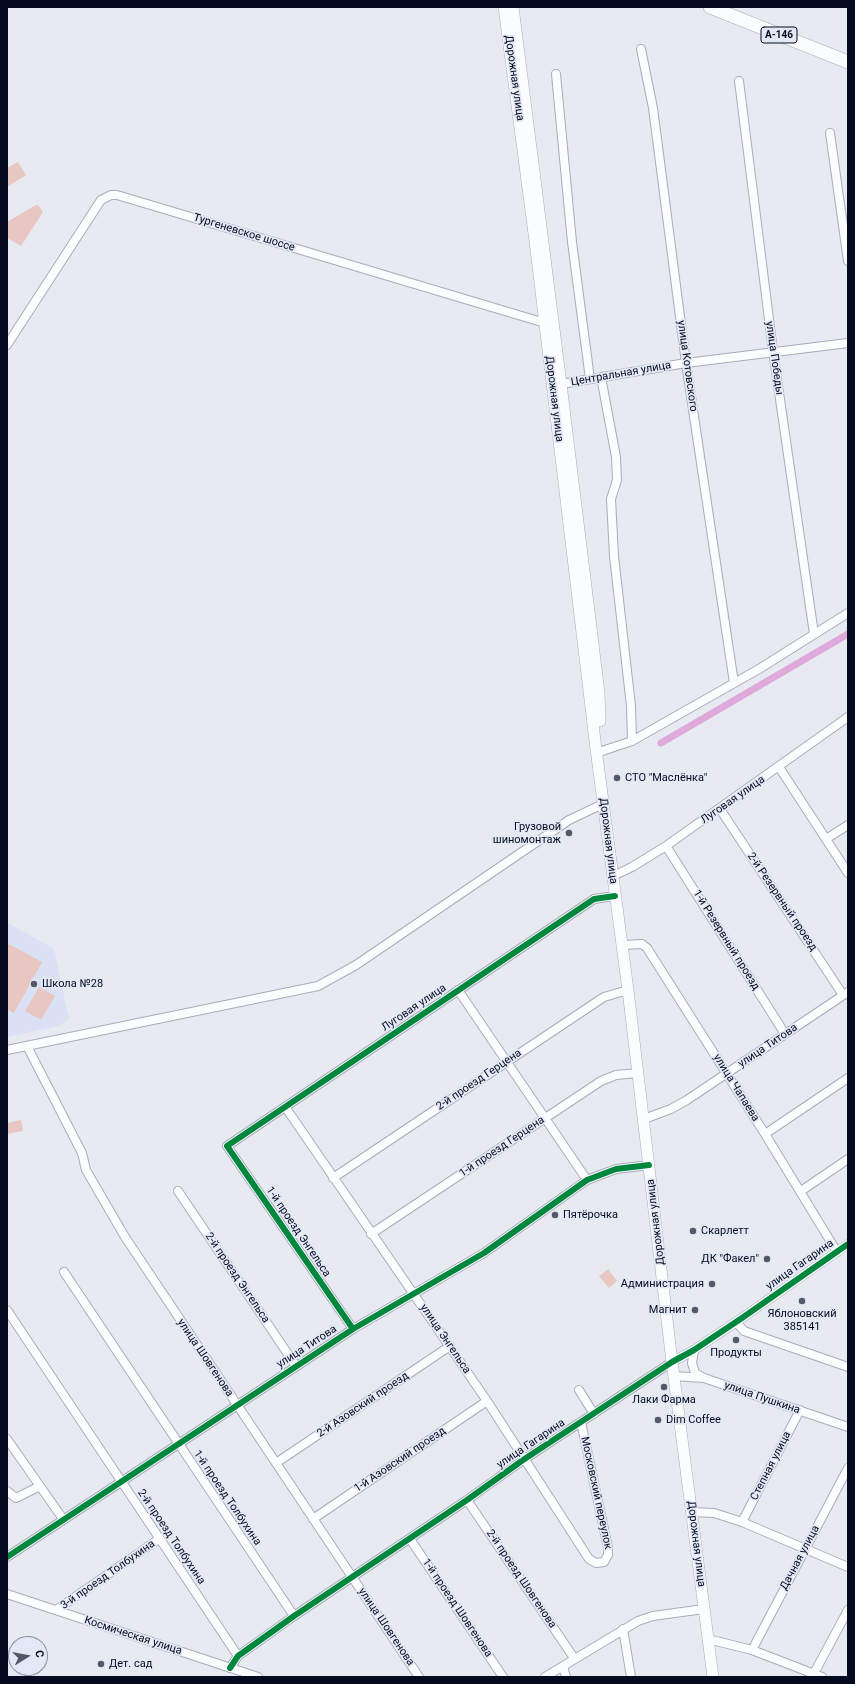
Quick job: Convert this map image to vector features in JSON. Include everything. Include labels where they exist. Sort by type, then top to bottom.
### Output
[{"type":"highway","name":"А-146","points":[[710,7],[848,62]]},
{"type":"highway","name":"А-146","points":[[721,7],[848,58]]},
{"type":"main road","name":"Дорожная улица","points":[[504,7],[549,323],[561,384],[599,693],[602,751],[602,791]]},
{"type":"main road","name":"Дорожная улица","points":[[513,7],[602,791],[615,896],[623,945],[672,1362],[713,1677]]},
{"type":"street","name":"улица Котовского","points":[[641,49],[653,108],[686,363],[734,683]]},
{"type":"street","points":[[556,74],[572,242],[590,379]]},
{"type":"street","name":"улица Победы","points":[[739,82],[773,351],[814,634]]},
{"type":"street","points":[[830,133],[848,261]]},
{"type":"street","name":"Тургеневское шоссе","points":[[7,345],[101,200],[111,195],[117,195],[549,323]]},
{"type":"street","name":"Центральная улица","points":[[561,384],[686,363],[773,351],[848,343]]},
{"type":"street","points":[[601,377],[616,457],[616,480],[611,499],[614,556],[631,706],[632,740]]},
{"type":"street","points":[[602,751],[632,740],[734,683],[848,613]]},
{"type":"street","name":"Луговая улица","points":[[613,876],[632,867],[720,810],[848,717]]},
{"type":"street","points":[[779,767],[848,872]]},
{"type":"street","points":[[7,1050],[318,986],[356,965],[569,820],[604,804]]},
{"type":"street","name":"2-й Резервный проезд","points":[[720,810],[846,993]]},
{"type":"street","points":[[826,839],[848,825]]},
{"type":"street","name":"1-й Резервный проезд","points":[[666,846],[786,1034]]},
{"type":"street","name":"Луговая улица","points":[[227,1146],[286,1108],[594,899],[615,896]]},
{"type":"street","name":"улица Чапаева","points":[[623,945],[642,944],[647,948],[800,1191],[844,1249]]},
{"type":"street","points":[[458,990],[544,1119],[587,1180]]},
{"type":"street","name":"2-й проезд Герцена","points":[[333,1178],[604,997],[628,990]]},
{"type":"street","name":"улица Титова","points":[[644,1119],[671,1109],[846,993]]},
{"type":"street","name":"улица Шовгенова","points":[[28,1046],[82,1154],[86,1170],[125,1237],[419,1677]]},
{"type":"street","name":"1-й проезд Герцена","points":[[371,1234],[601,1082],[616,1075],[638,1073]]},
{"type":"street","points":[[765,1134],[848,1078]]},
{"type":"street","name":"улица Энгельса","points":[[286,1108],[371,1234],[450,1346],[589,1559],[596,1563],[604,1562]]},
{"type":"street","name":"1-й проезд Энгельса","points":[[227,1146],[353,1329]]},
{"type":"street","points":[[800,1191],[848,1159]]},
{"type":"street","name":"улица Титова","points":[[7,1557],[353,1329],[413,1292],[457,1270],[484,1253],[587,1180],[616,1169],[649,1165]]},
{"type":"street","name":"2-й проезд Энгельса","points":[[178,1191],[296,1366]]},
{"type":"street","name":"улица Гагарина","points":[[230,1668],[238,1656],[294,1616],[468,1500],[523,1460],[672,1362],[694,1350],[844,1249]]},
{"type":"street","name":"1-й проезд Толбухина","points":[[64,1272],[294,1616]]},
{"type":"street","name":"2-й проезд Толбухина","points":[[7,1310],[238,1656]]},
{"type":"street","points":[[736,1322],[744,1331],[848,1367]]},
{"type":"street","name":"2-й Азовский проезд","points":[[276,1463],[450,1346]]},
{"type":"street","points":[[694,1350],[692,1363],[695,1373],[704,1378]]},
{"type":"street","name":"улица Пушкина","points":[[674,1376],[704,1378],[848,1427]]},
{"type":"street","points":[[579,1390],[594,1414]]},
{"type":"street","name":"1-й Азовский проезд","points":[[313,1519],[487,1402]]},
{"type":"street","name":"Степная улица","points":[[742,1522],[800,1410]]},
{"type":"street","name":"Московский переулок","points":[[581,1422],[608,1548],[608,1555],[604,1562]]},
{"type":"street","points":[[7,1439],[63,1519]]},
{"type":"street","name":"Дачная улица","points":[[752,1650],[848,1468]]},
{"type":"street","points":[[7,1491],[16,1498],[40,1486]]},
{"type":"street","name":"2-й проезд Шовгенова","points":[[468,1500],[574,1658]]},
{"type":"street","points":[[692,1512],[714,1513],[742,1522],[848,1567]]},
{"type":"street","name":"3-й проезд Толбухина","points":[[56,1610],[160,1539]]},
{"type":"street","name":"1-й проезд Шовгенова","points":[[410,1539],[503,1677]]},
{"type":"street","name":"Космическая улица","points":[[7,1594],[258,1677]]},
{"type":"street","points":[[546,1677],[622,1629],[653,1616],[704,1609]]},
{"type":"street","points":[[708,1639],[752,1650],[816,1676],[848,1610]]},
{"type":"street","points":[[622,1629],[631,1677]]},
{"type":"street","points":[[563,1666],[566,1677]]},
{"type":"shaded area","points":[[18,162],[26,175],[7,187],[7,168]]},
{"type":"shaded area","points":[[38,205],[43,212],[21,246],[7,238],[7,222]]},
{"type":"shaded area","name":"Школа №28","points":[[7,922],[54,949],[69,1019],[59,1026],[7,1037]]},
{"type":"shaded area","points":[[9,944],[42,962],[14,1013],[7,1009],[7,948]]},
{"type":"shaded area","points":[[39,987],[55,996],[41,1020],[25,1011]]},
{"type":"shaded area","points":[[21,1120],[23,1131],[7,1134],[7,1123]]},
{"type":"shaded area","points":[[608,1269],[617,1281],[609,1288],[599,1276]]},
{"type":"waterway","points":[[661,743],[848,634]]},
{"type":"cycle path","points":[[353,1329],[227,1146],[594,899],[615,896]]},
{"type":"cycle path","points":[[7,1557],[353,1329],[484,1253],[587,1180],[616,1169],[649,1165]]},
{"type":"cycle path","points":[[230,1668],[238,1656],[294,1616],[467,1500],[523,1460],[742,1318],[848,1244]]},
{"type":"place","name":"СТО \"Маслёнка\"","points":[[617,778]]},
{"type":"place","name":"Грузовой шиномонтаж","points":[[569,833]]},
{"type":"place","name":"Школа №28","points":[[34,984]]},
{"type":"place","name":"Пятёрочка","points":[[555,1215]]},
{"type":"place","name":"Скарлетт","points":[[693,1231]]},
{"type":"place","name":"ДК \"Факел\"","points":[[767,1259]]},
{"type":"place","name":"Администрация","points":[[712,1284]]},
{"type":"place","name":"Яблоновский 385141","points":[[802,1301]]},
{"type":"place","name":"Магнит","points":[[695,1310]]},
{"type":"place","name":"Продукты","points":[[736,1340]]},
{"type":"place","name":"Лаки Фарма","points":[[664,1387]]},
{"type":"place","name":"Dim Coffee","points":[[658,1420]]},
{"type":"place","name":"Дет. сад","points":[[101,1664]]}]
